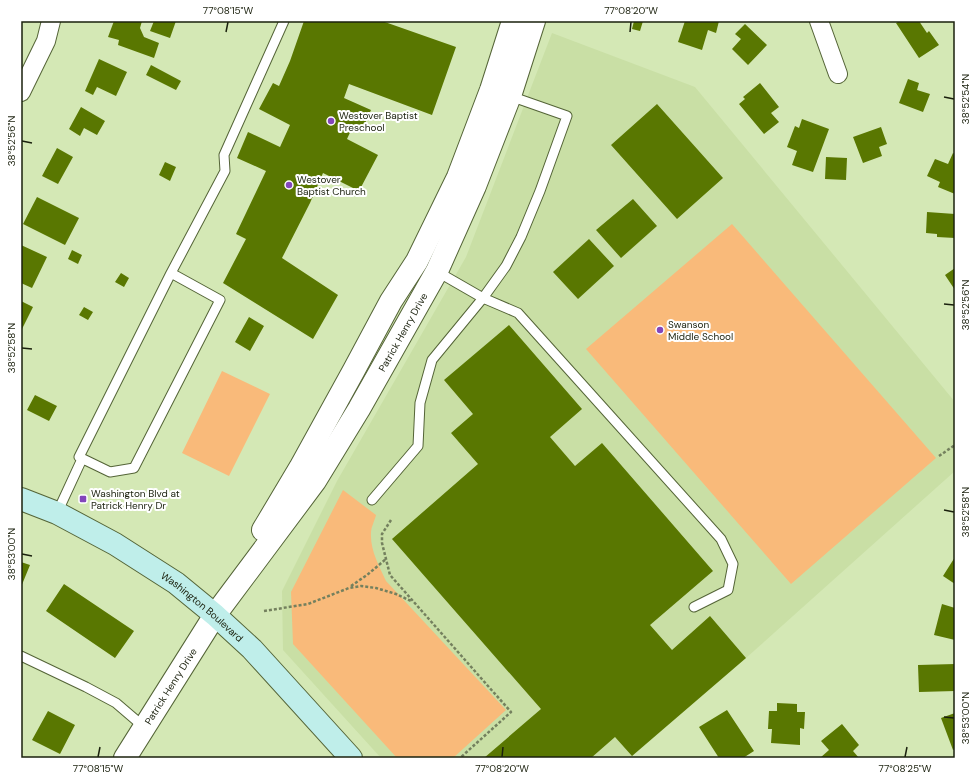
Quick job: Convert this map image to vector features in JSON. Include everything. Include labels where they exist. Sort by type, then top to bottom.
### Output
[{"type":"main road","name":"Washington Boulevard","points":[[21,499],[57,513],[115,544],[176,583],[215,614],[252,649],[351,758]]},
{"type":"street","points":[[21,92],[46,41],[51,21]]},
{"type":"street","name":"Patrick Henry Drive","points":[[427,266],[458,178],[492,90],[513,21]]},
{"type":"street","name":"Patrick Henry Drive","points":[[126,758],[215,614],[315,481],[359,409],[427,266],[475,186],[510,96],[534,21]]},
{"type":"street","points":[[819,21],[838,74]]},
{"type":"lane","points":[[171,273],[220,300],[134,468],[110,472],[79,457],[171,273],[225,171],[224,155],[284,21]]},
{"type":"lane","points":[[372,500],[418,446],[420,403],[432,360],[483,298],[506,266],[521,237],[568,116],[510,96]]},
{"type":"lane","points":[[427,266],[483,298],[518,313],[721,539],[733,564],[728,590],[694,607]]},
{"type":"lane","points":[[57,513],[82,459]]},
{"type":"lane","points":[[21,656],[116,703],[145,728]]},
{"type":"path","points":[[939,456],[955,445]]},
{"type":"path","points":[[391,520],[382,534],[382,544],[390,575],[511,712],[460,758]]},
{"type":"path","points":[[349,588],[367,576],[386,559]]},
{"type":"path","points":[[264,611],[308,604],[349,588],[361,586],[376,588],[396,594],[413,602]]},
{"type":"shaded area","name":"Swanson Middle School","points":[[552,33],[695,87],[955,402],[955,471],[746,658],[630,758],[381,758],[283,650],[282,591],[337,481],[466,257]]},
{"type":"shaded area","points":[[732,224],[936,458],[791,584],[586,349]]},
{"type":"shaded area","points":[[222,371],[270,394],[229,476],[182,453]]},
{"type":"shaded area","points":[[343,490],[376,515],[371,531],[372,546],[386,581],[506,710],[453,758],[397,758],[293,644],[291,592]]},
{"type":"building","points":[[114,21],[142,21],[140,28],[144,37],[159,43],[154,58],[118,45],[119,40],[108,37]]},
{"type":"building","points":[[154,21],[176,21],[170,38],[150,31]]},
{"type":"building","name":"Westover Baptist Church","points":[[304,21],[382,21],[456,47],[432,115],[349,84],[344,98],[371,110],[362,130],[353,126],[347,139],[378,155],[359,191],[323,173],[310,203],[282,258],[338,295],[313,339],[223,283],[246,239],[236,234],[266,171],[237,158],[248,132],[280,147],[290,125],[259,109],[273,83],[279,86],[290,61]]},
{"type":"building","points":[[634,21],[643,21],[640,31],[632,29]]},
{"type":"building","points":[[685,21],[719,21],[716,33],[708,30],[702,50],[678,42]]},
{"type":"building","points":[[900,21],[919,21],[927,33],[929,31],[939,45],[919,58],[896,23]]},
{"type":"building","points":[[745,24],[767,45],[748,65],[732,49],[741,39],[735,34]]},
{"type":"building","points":[[99,59],[127,72],[116,96],[97,87],[93,95],[85,91]]},
{"type":"building","points":[[151,65],[181,81],[176,90],[146,75]]},
{"type":"building","points":[[908,79],[919,83],[917,90],[930,94],[923,112],[899,103]]},
{"type":"building","points":[[760,83],[779,107],[771,113],[779,122],[764,134],[739,104],[745,99],[743,97]]},
{"type":"building","points":[[657,104],[723,178],[677,219],[611,145]]},
{"type":"building","points":[[81,107],[105,121],[97,135],[84,128],[80,136],[69,129]]},
{"type":"building","points":[[802,119],[829,129],[813,172],[792,165],[797,151],[787,147],[795,126],[799,128]]},
{"type":"building","points":[[881,127],[887,144],[879,147],[882,156],[863,163],[853,137]]},
{"type":"building","points":[[57,148],[73,157],[58,184],[42,176]]},
{"type":"building","points":[[953,153],[955,154],[955,194],[938,187],[940,182],[927,176],[935,159],[948,164]]},
{"type":"building","points":[[826,157],[847,158],[846,180],[825,179]]},
{"type":"building","points":[[165,162],[176,167],[170,181],[159,175]]},
{"type":"building","points":[[37,197],[79,218],[65,245],[23,224]]},
{"type":"building","points":[[633,199],[657,226],[621,258],[596,230]]},
{"type":"building","points":[[927,212],[955,214],[955,238],[937,237],[937,234],[926,233]]},
{"type":"building","points":[[589,239],[614,266],[578,299],[553,272]]},
{"type":"building","points":[[21,245],[47,257],[32,288],[21,283]]},
{"type":"building","points":[[72,250],[82,255],[78,264],[68,259]]},
{"type":"building","points":[[955,268],[955,290],[945,275]]},
{"type":"building","points":[[121,273],[129,278],[124,287],[115,282]]},
{"type":"building","points":[[21,301],[33,307],[22,329],[21,328]]},
{"type":"building","points":[[84,307],[93,312],[88,320],[79,315]]},
{"type":"building","points":[[249,317],[264,326],[250,351],[235,342]]},
{"type":"building","points":[[509,325],[582,409],[550,437],[575,466],[602,443],[713,571],[650,625],[672,650],[710,616],[746,658],[632,756],[615,737],[591,758],[484,758],[541,709],[392,539],[478,464],[451,433],[473,414],[444,380]]},
{"type":"building","points":[[35,395],[57,406],[49,421],[27,410]]},
{"type":"building","points":[[955,557],[955,584],[943,576]]},
{"type":"building","points":[[21,562],[30,565],[21,587]]},
{"type":"building","points":[[64,584],[134,631],[115,658],[46,611]]},
{"type":"building","points":[[942,604],[955,608],[955,640],[934,635]]},
{"type":"building","points":[[955,664],[955,691],[919,692],[918,665]]},
{"type":"building","points":[[777,703],[797,704],[797,712],[805,712],[804,729],[800,728],[800,745],[771,743],[772,729],[768,729],[769,711],[777,711]]},
{"type":"building","points":[[727,710],[754,751],[743,758],[719,758],[699,727]]},
{"type":"building","points":[[48,711],[75,725],[60,754],[32,740]]},
{"type":"building","points":[[955,713],[955,749],[953,750],[941,718]]},
{"type":"building","points":[[842,724],[859,745],[853,751],[859,758],[820,758],[829,750],[821,741]]},
{"type":"place","name":"Westover Baptist Preschool","points":[[331,121]]},
{"type":"place","name":"Westover Baptist Church","points":[[289,185]]},
{"type":"place","name":"Swanson Middle School","points":[[660,330]]},
{"type":"place","name":"Washington Blvd at Patrick Henry Dr","points":[[83,499]]}]
